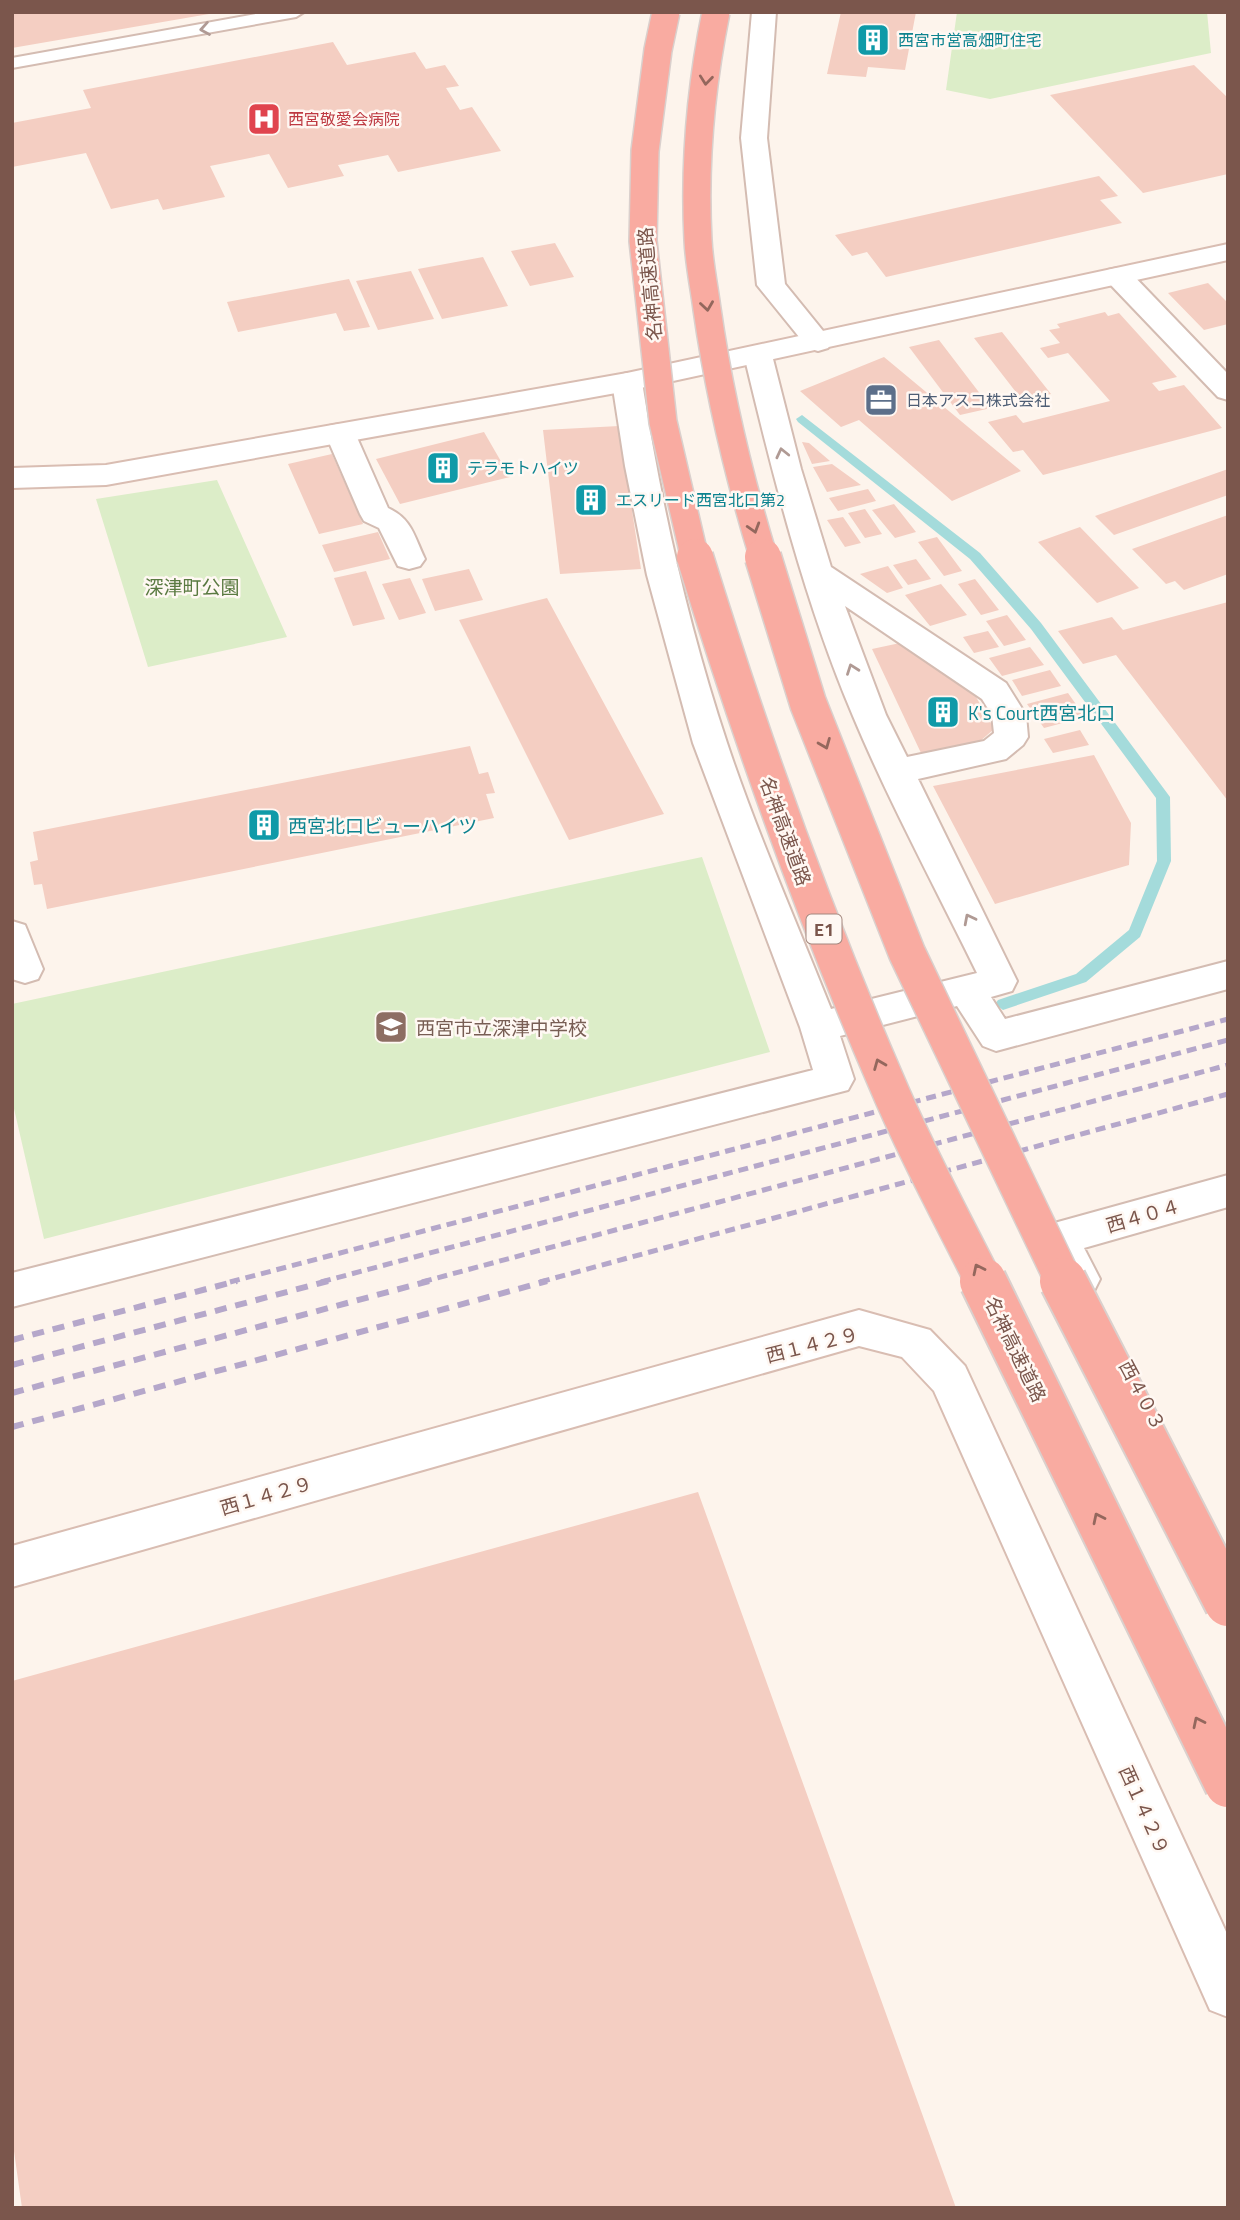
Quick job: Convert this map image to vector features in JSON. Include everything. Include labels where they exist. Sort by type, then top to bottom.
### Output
[{"type":"highway","name":"名神高速道路","points":[[666,12],[658,50],[645,151],[643,241],[650,309],[663,422],[690,539],[740,704],[802,877],[887,1084],[1228,1784]]},
{"type":"highway","points":[[716,12],[708,51],[698,150],[698,242],[717,378],[747,503],[808,703],[913,966],[1041,1237],[1228,1602]]},
{"type":"street","points":[[764,12],[754,138],[771,285],[818,342]]},
{"type":"street","points":[[12,477],[106,475],[627,382],[1228,252]]},
{"type":"street","points":[[1118,276],[1228,391]]},
{"type":"street","points":[[758,355],[786,470],[817,572],[869,715],[982,985],[996,1036],[1228,975]]},
{"type":"street","points":[[12,1290],[835,1079],[819,1027],[710,743],[663,575],[640,466],[627,382]]},
{"type":"street","points":[[340,433],[375,514],[393,522],[409,559]]},
{"type":"street","points":[[817,572],[994,691],[1009,715],[1011,737],[994,751],[895,772]]},
{"type":"street","points":[[12,935],[25,970]]},
{"type":"street","points":[[819,1027],[982,985]]},
{"type":"street","name":"西４０４","points":[[1058,1239],[1228,1191]]},
{"type":"street","name":"西４０３","points":[[1058,1239],[1228,1552]]},
{"type":"street","name":"西１４２９","points":[[12,1567],[859,1328],[915,1343],[950,1379],[1228,1992]]},
{"type":"lane","points":[[12,64],[296,12]]},
{"type":"green space","points":[[957,12],[1207,12],[1211,53],[990,99],[946,90]]},
{"type":"green space","name":"深津町公園","points":[[217,480],[287,637],[148,667],[96,499]]},
{"type":"green space","name":"西宮市立深津中学校","points":[[702,857],[770,1052],[44,1239],[12,1100],[12,1004]]},
{"type":"building","points":[[12,12],[208,12],[209,14],[12,48]]},
{"type":"building","name":"西宮市営高畑町住宅","points":[[841,12],[916,12],[905,70],[868,67],[866,77],[827,74]]},
{"type":"building","points":[[333,42],[347,65],[415,52],[426,69],[445,65],[459,86],[446,88],[460,110],[472,107],[501,151],[398,172],[388,155],[338,165],[344,176],[288,188],[269,154],[210,166],[225,197],[163,210],[158,199],[111,209],[86,153],[12,167],[12,123],[91,108],[83,90]]},
{"type":"building","points":[[1194,65],[1228,98],[1228,174],[1143,193],[1050,95]]},
{"type":"building","points":[[1099,176],[1118,196],[1100,200],[1122,223],[886,277],[867,252],[852,256],[835,235]]},
{"type":"building","points":[[555,243],[574,277],[530,286],[511,251]]},
{"type":"building","points":[[483,257],[508,306],[442,319],[418,269]]},
{"type":"building","points":[[411,271],[434,319],[378,330],[356,281]]},
{"type":"building","points":[[349,279],[370,327],[344,331],[336,313],[238,332],[227,302]]},
{"type":"building","points":[[1208,283],[1228,303],[1228,324],[1204,330],[1168,293]]},
{"type":"building","points":[[1105,312],[1108,316],[1119,313],[1177,377],[1152,383],[1159,391],[1184,385],[1222,428],[1043,475],[1023,450],[1013,452],[988,422],[1016,415],[1023,423],[1110,401],[1068,353],[1048,358],[1040,348],[1060,343],[1049,330],[1060,328],[1057,324]]},
{"type":"building","points":[[1002,332],[1051,394],[1022,400],[974,338]]},
{"type":"building","points":[[939,340],[991,408],[960,415],[909,347]]},
{"type":"building","points":[[884,357],[1021,471],[952,501],[859,420],[841,427],[800,391]]},
{"type":"building","name":"エスリード西宮北口第2","points":[[619,426],[641,569],[560,574],[543,430]]},
{"type":"building","name":"テラモトハイツ","points":[[484,432],[510,477],[400,504],[376,459]]},
{"type":"building","points":[[802,442],[809,443],[830,461],[812,464]]},
{"type":"building","points":[[332,454],[363,524],[319,534],[288,464]]},
{"type":"building","points":[[832,464],[861,485],[827,492],[813,467]]},
{"type":"building","points":[[1228,469],[1228,495],[1114,535],[1095,516]]},
{"type":"building","points":[[868,489],[876,501],[838,511],[829,498]]},
{"type":"building","points":[[894,504],[916,532],[895,538],[872,510]]},
{"type":"building","points":[[865,509],[882,534],[865,538],[848,513]]},
{"type":"building","points":[[1228,515],[1228,574],[1184,590],[1175,581],[1166,584],[1132,549]]},
{"type":"building","points":[[843,517],[861,543],[845,547],[827,520]]},
{"type":"building","points":[[1080,527],[1139,588],[1097,603],[1038,542]]},
{"type":"building","points":[[378,532],[390,559],[334,572],[322,545]]},
{"type":"building","points":[[937,537],[962,571],[944,576],[918,542]]},
{"type":"building","points":[[916,559],[931,579],[908,585],[893,565]]},
{"type":"building","points":[[888,566],[903,588],[887,593],[860,574]]},
{"type":"building","points":[[469,569],[483,600],[435,611],[422,579]]},
{"type":"building","points":[[366,571],[385,619],[353,626],[334,578]]},
{"type":"building","points":[[410,578],[426,613],[399,620],[382,584]]},
{"type":"building","points":[[975,579],[999,610],[981,615],[958,584]]},
{"type":"building","points":[[941,584],[967,615],[930,626],[905,595]]},
{"type":"building","points":[[547,598],[664,814],[569,840],[459,620]]},
{"type":"building","points":[[1228,602],[1228,801],[1116,655],[1083,664],[1058,631],[1112,617],[1123,630]]},
{"type":"building","points":[[1007,615],[1026,640],[1004,646],[986,621]]},
{"type":"building","points":[[988,631],[999,647],[974,653],[963,637]]},
{"type":"building","name":"K's Court西宮北口","points":[[900,643],[975,695],[994,729],[978,743],[921,753],[872,649]]},
{"type":"building","points":[[1030,647],[1044,665],[1002,676],[989,658]]},
{"type":"building","points":[[1050,670],[1061,686],[1022,696],[1012,680]]},
{"type":"building","points":[[1068,693],[1085,717],[1044,728],[1027,704]]},
{"type":"building","points":[[1080,730],[1089,745],[1053,753],[1044,739]]},
{"type":"building","name":"西宮北口ビューハイツ","points":[[470,746],[479,774],[488,772],[495,793],[486,794],[494,818],[47,909],[42,884],[34,885],[30,862],[38,860],[33,832]]},
{"type":"building","points":[[1094,755],[1131,823],[1129,865],[995,904],[933,786]]},
{"type":"building","points":[[698,1492],[956,2208],[22,2208],[12,2137],[12,1681]]},
{"type":"waterway","points":[[802,419],[975,556],[1036,626],[1163,797],[1164,861],[1135,933],[1081,978],[1003,1004]]},
{"type":"railway","points":[[230,1282],[1228,1019]]},
{"type":"railway","points":[[321,1282],[1228,1040]]},
{"type":"railway","points":[[422,1282],[1228,1065]]},
{"type":"railway","points":[[540,1282],[1228,1094]]},
{"type":"railway","points":[[12,1340],[237,1281]]},
{"type":"railway","points":[[12,1365],[328,1281]]},
{"type":"railway","points":[[12,1393],[429,1281]]},
{"type":"railway","points":[[12,1427],[547,1281]]},
{"type":"place","name":"西宮市営高畑町住宅","points":[[873,40]]},
{"type":"place","name":"西宮敬愛会病院","points":[[264,119]]},
{"type":"place","name":"日本アスコ株式会社","points":[[881,400]]},
{"type":"place","name":"テラモトハイツ","points":[[443,468]]},
{"type":"place","name":"エスリード西宮北口第2","points":[[591,500]]},
{"type":"place","name":"K's Court西宮北口","points":[[943,712]]},
{"type":"place","name":"西宮北口ビューハイツ","points":[[264,825]]},
{"type":"place","name":"西宮市立深津中学校","points":[[391,1027]]}]
